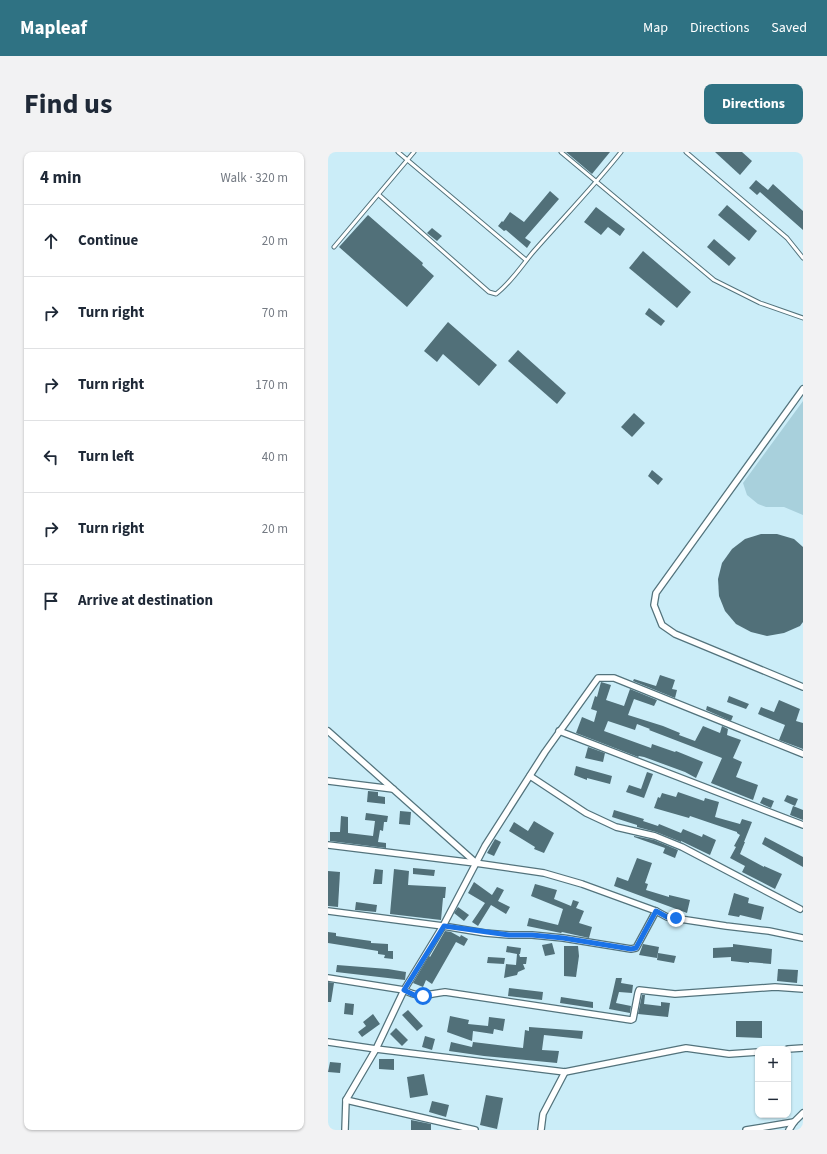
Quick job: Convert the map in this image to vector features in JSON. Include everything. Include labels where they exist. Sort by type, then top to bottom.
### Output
[{"type":"street","points":[[803,389],[656,593],[654,604],[662,625],[675,634],[803,687]]},
{"type":"street","points":[[345,1130],[346,1100],[376,1049],[404,990],[444,926],[475,863],[558,731],[598,678],[614,678],[803,754]]},
{"type":"street","points":[[328,731],[475,863]]},
{"type":"street","points":[[558,731],[803,825]]},
{"type":"street","points":[[530,776],[586,813],[616,827],[655,836],[682,847],[800,909]]},
{"type":"street","points":[[328,781],[394,789]]},
{"type":"street","points":[[328,845],[544,873],[582,884],[656,911],[667,917],[769,931],[803,938]]},
{"type":"street","points":[[328,911],[509,935],[532,935],[563,938],[631,949],[636,948],[656,911]]},
{"type":"street","points":[[328,978],[404,990],[414,995],[423,996],[445,992],[631,1020],[633,1019],[639,990],[675,994],[775,987],[803,989]]},
{"type":"street","points":[[328,1042],[565,1072],[686,1048],[728,1054],[755,1052]]},
{"type":"street","points":[[791,1049],[803,1048]]},
{"type":"street","points":[[541,1130],[543,1114],[565,1072]]},
{"type":"street","points":[[346,1100],[475,1130]]},
{"type":"street","points":[[789,1130],[794,1122],[803,1114]]},
{"type":"street","points":[[746,1130],[794,1122]]},
{"type":"lane","points":[[398,152],[526,260]]},
{"type":"lane","points":[[334,247],[414,152]]},
{"type":"lane","points":[[561,152],[714,280],[760,303],[803,318]]},
{"type":"lane","points":[[378,195],[489,292],[496,294],[503,289],[526,260],[577,202],[597,182],[621,152]]},
{"type":"lane","points":[[686,152],[787,238],[803,258]]},
{"type":"shaded area","points":[[803,401],[803,515],[784,507],[766,507],[758,504],[747,495],[743,483]]},
{"type":"building","points":[[566,152],[610,152],[592,174]]},
{"type":"building","points":[[715,152],[742,152],[752,161],[740,175]]},
{"type":"building","points":[[756,180],[768,190],[773,184],[803,211],[803,230],[760,192],[757,195],[749,188]]},
{"type":"building","points":[[550,191],[559,199],[525,238],[531,242],[527,248],[506,230],[504,231],[498,226],[510,212],[524,222]]},
{"type":"building","points":[[727,205],[757,231],[749,241],[718,215]]},
{"type":"building","points":[[596,207],[625,229],[620,236],[608,227],[601,235],[584,222]]},
{"type":"building","points":[[368,215],[423,263],[422,265],[434,276],[407,307],[339,247]]},
{"type":"building","points":[[432,228],[442,236],[437,241],[427,233]]},
{"type":"building","points":[[714,239],[736,258],[729,266],[707,247]]},
{"type":"building","points":[[643,251],[691,292],[677,308],[629,268]]},
{"type":"building","points":[[649,308],[665,321],[661,326],[645,314]]},
{"type":"building","points":[[448,322],[497,365],[479,386],[443,354],[437,362],[424,351]]},
{"type":"building","points":[[518,350],[566,393],[557,404],[508,361]]},
{"type":"building","points":[[634,413],[645,423],[632,437],[621,427]]},
{"type":"building","points":[[652,470],[663,479],[658,485],[648,476]]},
{"type":"building","points":[[761,534],[777,534],[794,539],[803,547],[803,622],[800,626],[784,633],[767,636],[751,632],[736,624],[725,611],[719,596],[718,579],[722,563],[732,549],[745,539]]},
{"type":"building","points":[[660,675],[675,680],[672,689],[677,690],[675,698],[633,681],[634,679],[656,686]]},
{"type":"building","points":[[601,682],[611,685],[606,700],[624,706],[630,689],[657,700],[654,706],[634,699],[628,715],[663,726],[680,733],[679,735],[695,741],[703,726],[720,733],[722,726],[728,729],[727,735],[741,740],[733,758],[742,762],[736,777],[758,785],[753,800],[711,783],[722,758],[637,724],[635,730],[608,721],[604,731],[651,748],[652,744],[675,752],[676,751],[703,762],[696,778],[685,772],[644,757],[638,757],[576,733],[582,717],[594,722],[597,711],[591,709],[595,696],[597,697]]},
{"type":"building","points":[[729,696],[749,704],[746,709],[727,702]]},
{"type":"building","points":[[779,700],[800,709],[796,721],[803,723],[803,749],[779,740],[785,725],[758,714],[761,707],[774,712]]},
{"type":"building","points":[[707,706],[733,716],[731,721],[706,710]]},
{"type":"building","points":[[588,747],[605,753],[603,762],[585,758]]},
{"type":"building","points":[[576,766],[612,776],[610,784],[587,778],[587,780],[574,775]]},
{"type":"building","points":[[647,772],[653,774],[644,798],[626,792],[629,785],[641,789]]},
{"type":"building","points":[[368,791],[378,792],[378,796],[385,797],[385,804],[367,802]]},
{"type":"building","points":[[678,792],[704,801],[705,798],[719,802],[715,817],[740,824],[742,819],[752,822],[740,854],[764,867],[782,874],[775,889],[742,872],[745,866],[730,858],[740,835],[737,832],[690,816],[689,818],[654,808],[658,797],[660,798],[662,793],[676,797]]},
{"type":"building","points":[[787,795],[798,799],[795,806],[784,801]]},
{"type":"building","points":[[763,797],[774,801],[771,808],[760,803]]},
{"type":"building","points":[[793,806],[803,810],[803,820],[790,815]]},
{"type":"building","points":[[614,810],[644,819],[643,821],[658,826],[659,824],[681,833],[683,829],[702,837],[703,834],[716,840],[710,855],[681,841],[637,827],[637,825],[612,817]]},
{"type":"building","points":[[400,811],[411,812],[410,825],[399,824]]},
{"type":"building","points":[[366,813],[388,816],[387,822],[384,822],[383,831],[380,830],[378,842],[386,843],[386,848],[330,841],[330,832],[340,832],[341,816],[348,817],[348,833],[373,836],[375,821],[365,820]]},
{"type":"building","points":[[534,821],[554,833],[544,853],[534,849],[535,847],[509,831],[514,822],[528,831]]},
{"type":"building","points":[[634,836],[654,840],[678,850],[675,858],[663,853],[665,848]]},
{"type":"building","points":[[765,837],[803,857],[803,867],[762,844]]},
{"type":"building","points":[[495,839],[501,842],[494,856],[487,853]]},
{"type":"building","points":[[637,858],[652,863],[645,883],[648,884],[646,890],[669,897],[669,895],[690,900],[687,913],[614,886],[617,877],[628,881]]},
{"type":"building","points":[[413,868],[435,870],[434,876],[413,874]]},
{"type":"building","points":[[375,869],[383,870],[382,884],[373,884]]},
{"type":"building","points":[[394,869],[409,871],[408,885],[446,887],[445,898],[443,898],[441,920],[390,914]]},
{"type":"building","points":[[328,871],[340,872],[338,907],[328,906]]},
{"type":"building","points":[[474,882],[492,895],[497,887],[504,890],[498,901],[510,907],[506,914],[491,905],[478,926],[472,922],[485,903],[468,893]]},
{"type":"building","points":[[535,884],[557,890],[554,899],[571,906],[573,900],[579,902],[576,908],[584,911],[579,923],[592,927],[589,938],[527,926],[529,918],[558,925],[563,909],[531,896]]},
{"type":"building","points":[[734,893],[749,898],[748,903],[764,907],[761,920],[740,915],[739,917],[728,915]]},
{"type":"building","points":[[356,902],[377,905],[376,912],[355,910]]},
{"type":"building","points":[[458,907],[469,915],[464,921],[454,913]]},
{"type":"building","points":[[445,931],[451,932],[460,937],[461,935],[468,939],[464,946],[456,942],[432,984],[426,980],[423,987],[413,983],[429,956],[430,957]]},
{"type":"building","points":[[328,932],[336,933],[336,936],[371,941],[371,943],[388,944],[388,951],[393,951],[393,959],[384,958],[385,955],[378,954],[378,951],[328,943]]},
{"type":"building","points":[[552,943],[555,954],[545,956],[542,945]]},
{"type":"building","points":[[643,944],[659,947],[657,958],[639,955]]},
{"type":"building","points":[[733,944],[772,949],[771,964],[731,961],[731,957],[713,958],[713,948],[733,947]]},
{"type":"building","points":[[507,946],[521,948],[519,954],[520,957],[527,957],[526,964],[523,964],[525,969],[518,972],[517,975],[504,978],[506,964],[516,965],[517,954],[506,952]]},
{"type":"building","points":[[564,946],[578,946],[579,956],[576,977],[564,976]]},
{"type":"building","points":[[658,953],[676,956],[674,963],[657,960]]},
{"type":"building","points":[[488,957],[505,958],[504,964],[487,963]]},
{"type":"building","points":[[337,965],[406,972],[405,980],[336,972]]},
{"type":"building","points":[[778,969],[798,970],[797,983],[777,981]]},
{"type":"building","points":[[616,978],[622,978],[621,983],[633,985],[632,993],[619,992],[616,1003],[631,1006],[630,1013],[609,1009]]},
{"type":"building","points":[[328,982],[334,983],[331,1002],[328,1002]]},
{"type":"building","points":[[509,988],[543,992],[542,1000],[508,996]]},
{"type":"building","points":[[642,995],[645,995],[644,1004],[661,1006],[661,1002],[670,1003],[668,1017],[638,1014]]},
{"type":"building","points":[[561,997],[593,1002],[593,1008],[560,1003]]},
{"type":"building","points":[[345,1003],[354,1004],[353,1015],[344,1014]]},
{"type":"building","points":[[408,1010],[423,1026],[417,1031],[402,1015]]},
{"type":"building","points":[[373,1014],[380,1024],[362,1037],[358,1032],[366,1026],[363,1022]]},
{"type":"building","points":[[450,1016],[469,1020],[468,1024],[488,1026],[489,1017],[505,1019],[503,1031],[494,1029],[493,1034],[473,1031],[472,1041],[447,1032]]},
{"type":"building","points":[[736,1021],[762,1021],[762,1038],[736,1037]]},
{"type":"building","points":[[529,1027],[583,1031],[582,1039],[544,1035],[542,1050],[559,1051],[557,1063],[449,1051],[451,1042],[472,1047],[473,1042],[523,1048],[525,1030],[529,1031]]},
{"type":"building","points":[[396,1028],[408,1040],[402,1046],[390,1034]]},
{"type":"building","points":[[425,1036],[435,1039],[432,1050],[422,1047]]},
{"type":"building","points":[[379,1059],[394,1059],[394,1070],[379,1069]]},
{"type":"building","points":[[330,1062],[341,1063],[340,1073],[328,1072]]},
{"type":"building","points":[[424,1074],[428,1095],[410,1098],[407,1077]]},
{"type":"building","points":[[486,1095],[503,1098],[497,1129],[480,1125]]},
{"type":"building","points":[[432,1101],[449,1105],[446,1117],[429,1112]]},
{"type":"building","points":[[411,1120],[431,1124],[431,1130],[411,1130]]},
{"type":"route","points":[[423,996],[414,995],[404,990],[444,926],[484,933],[563,938],[631,949],[636,948],[656,911],[667,917],[676,918]]}]
